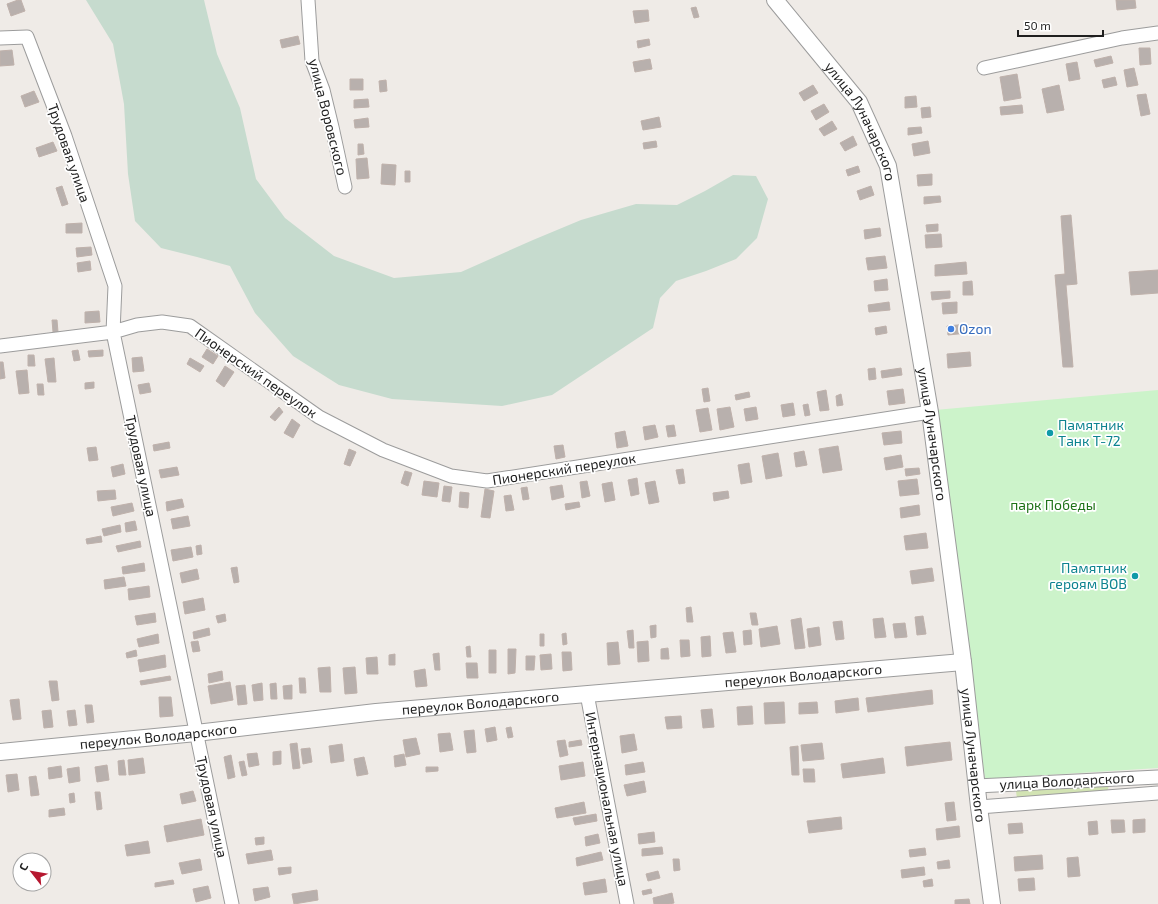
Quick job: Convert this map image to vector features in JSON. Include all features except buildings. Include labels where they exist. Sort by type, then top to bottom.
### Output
[{"type":"street","name":"улица Воровского","points":[[308,0],[312,61],[323,90],[345,187]]},
{"type":"street","name":"улица Луначарского","points":[[775,0],[859,102],[888,166],[930,412],[963,662],[976,786],[992,904]]},
{"type":"street","points":[[984,68],[1122,38],[1158,34]]},
{"type":"street","name":"Трудовая улица","points":[[0,38],[27,37],[65,136],[115,286],[113,332],[232,904]]},
{"type":"street","name":"Пионерский переулок","points":[[0,346],[113,332],[137,325],[162,322],[190,326],[319,417],[383,450],[451,476],[487,482],[930,412]]},
{"type":"street","name":"переулок Володарского","points":[[0,752],[196,733],[376,712],[963,662]]},
{"type":"street","name":"Интернациональная улица","points":[[587,694],[627,904]]},
{"type":"street","name":"улица Володарского","points":[[976,786],[1158,777]]},
{"type":"street","name":"улица Володарского","points":[[979,807],[1158,793]]},
{"type":"green space","points":[[86,0],[204,0],[217,54],[240,108],[256,179],[285,218],[334,256],[394,278],[461,272],[581,220],[636,204],[677,205],[733,175],[756,176],[768,199],[757,238],[736,259],[676,281],[660,298],[653,328],[552,395],[502,406],[392,399],[339,385],[293,356],[255,313],[230,266],[161,248],[135,221],[128,174],[124,104],[113,44]]},
{"type":"green space","name":"парк Победы","points":[[1158,390],[1158,768],[985,779],[935,410]]},
{"type":"green space","points":[[1109,785],[1107,793],[1017,799],[1016,791]]},
{"type":"place","name":"Ozon","points":[[951,329]]},
{"type":"place","name":"Памятник Танк Т-72","points":[[1050,433]]},
{"type":"place","name":"Памятник героям ВОВ","points":[[1135,576]]}]
